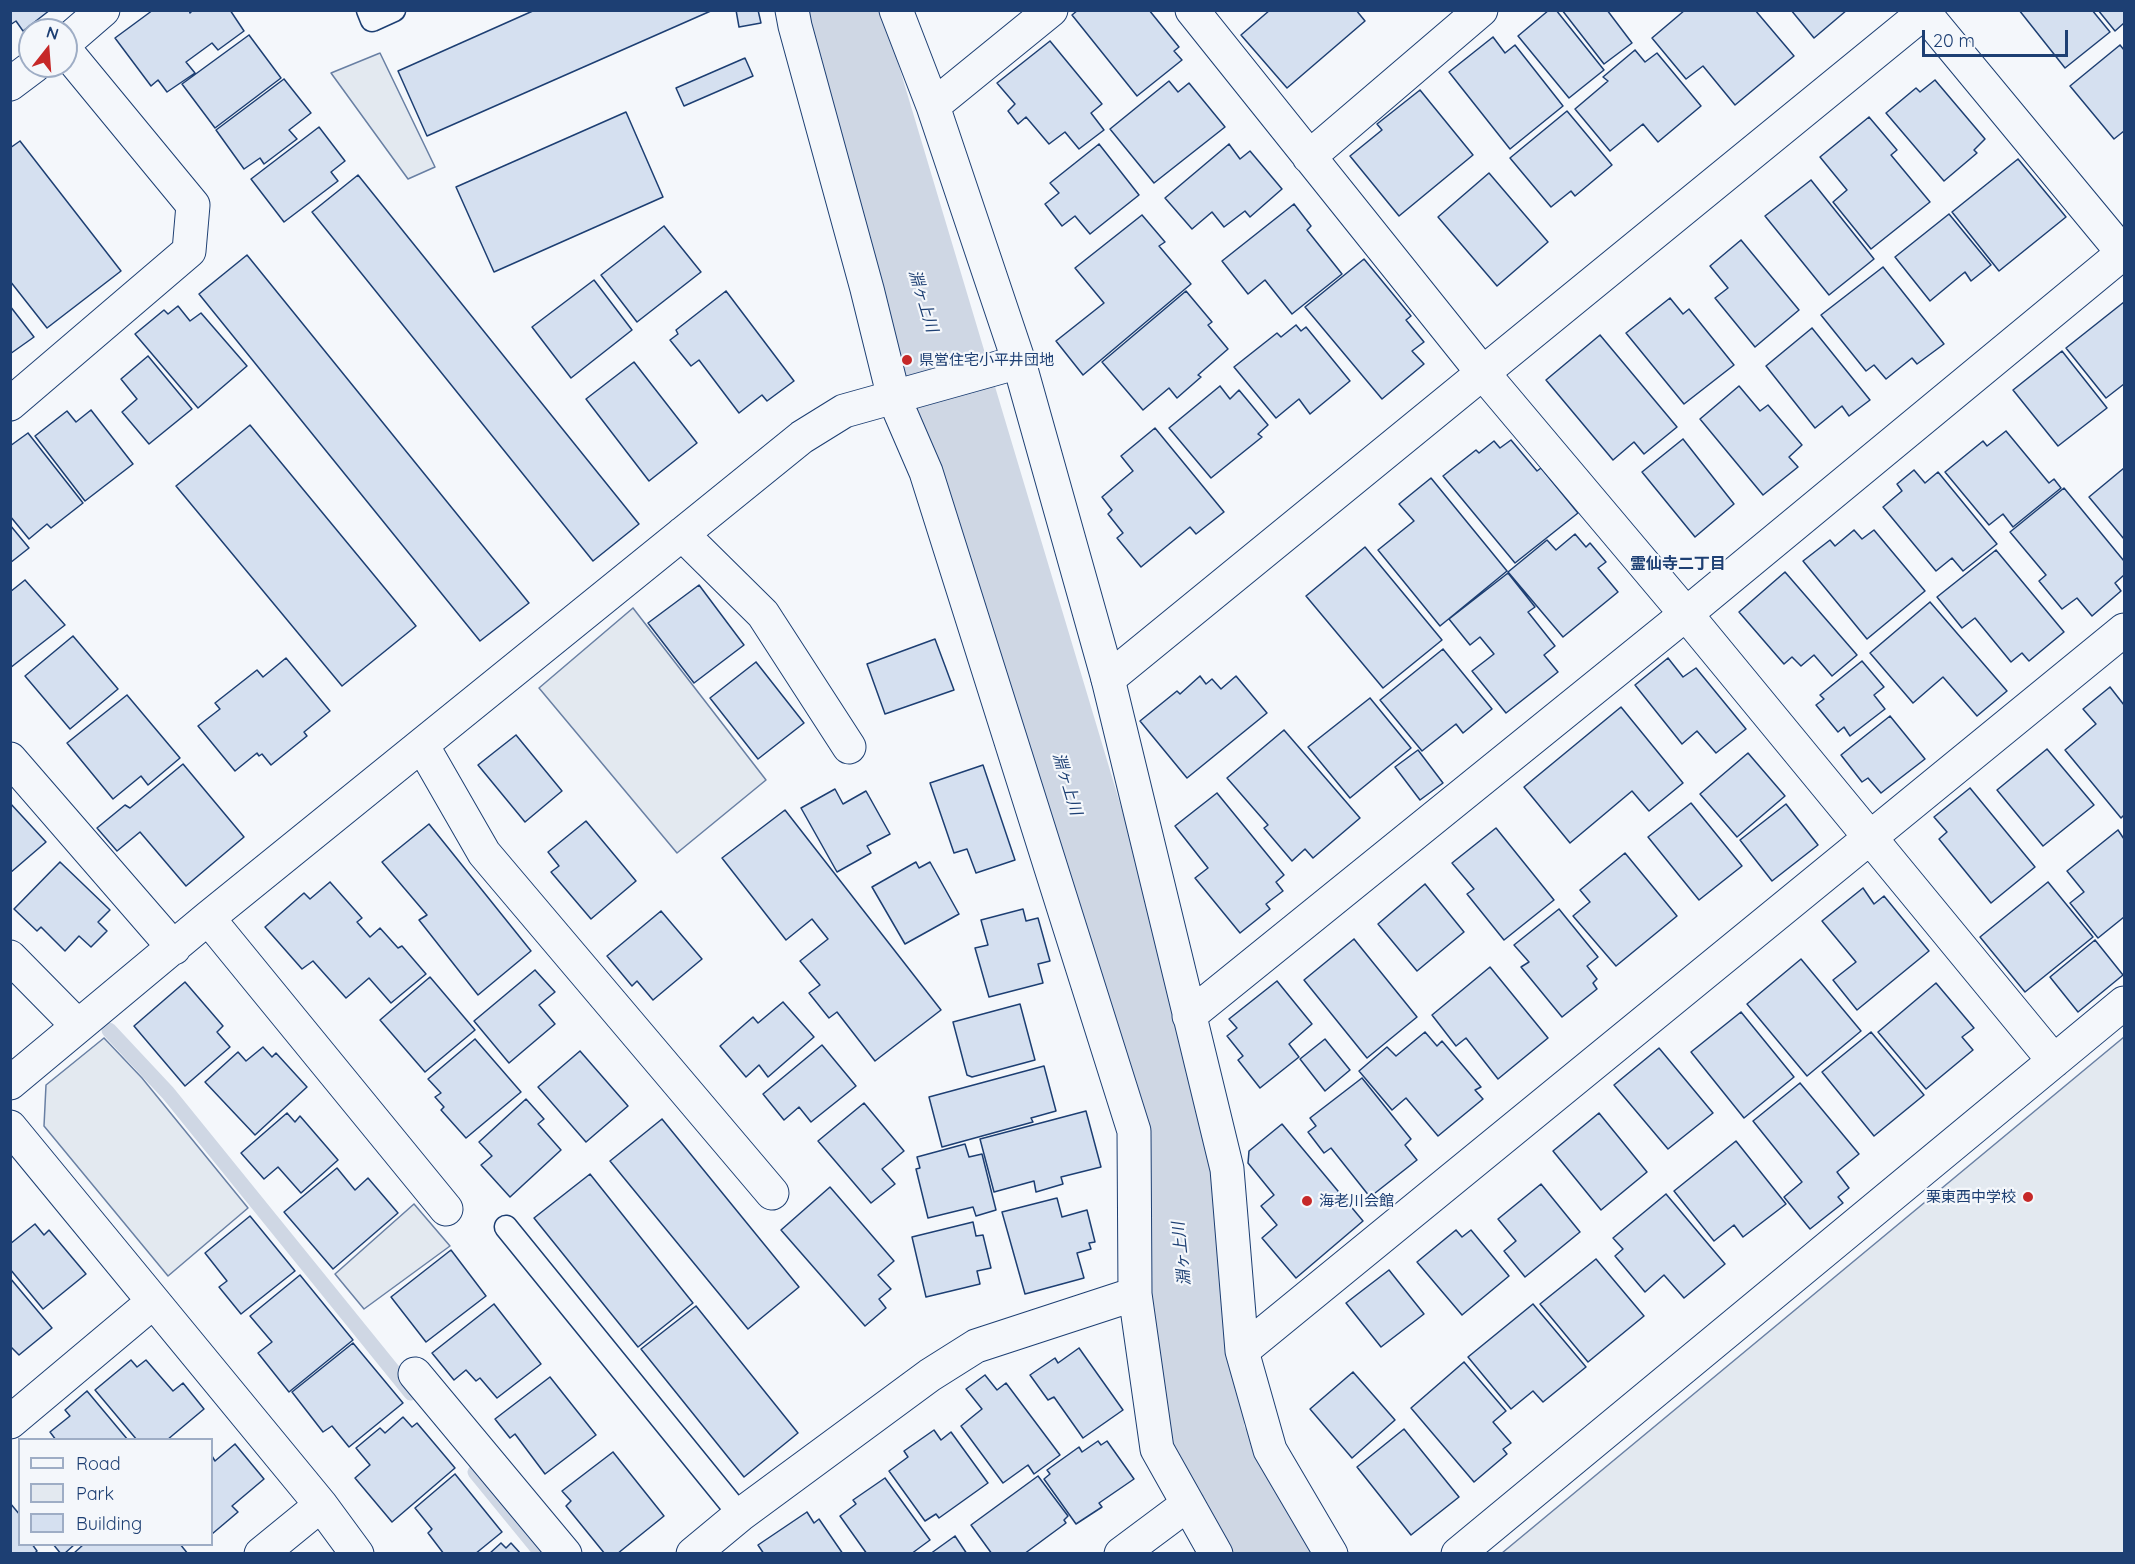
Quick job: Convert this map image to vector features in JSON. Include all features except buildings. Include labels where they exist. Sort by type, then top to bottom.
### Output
[{"type":"street","points":[[78,32],[103,10]]},
{"type":"street","points":[[792,10],[867,289],[1134,1131],[1136,1294],[1157,1449],[1216,1554]]},
{"type":"street","points":[[896,10],[933,106],[1005,366],[1108,679],[1227,1169],[1242,1351],[1270,1450],[1331,1554]]},
{"type":"street","points":[[933,106],[1050,10]]},
{"type":"street","points":[[1192,10],[1482,372],[1686,614],[2054,1061]]},
{"type":"street","points":[[1309,157],[1481,10]]},
{"type":"street","points":[[1108,679],[1924,11],[2124,253],[1686,614],[1189,1016]]},
{"type":"street","points":[[10,404],[189,251],[193,205],[78,66]]},
{"type":"street","points":[[10,1083],[208,918],[801,437],[844,411],[1005,366]]},
{"type":"street","points":[[682,534],[763,614],[849,747]]},
{"type":"street","points":[[1242,1351],[2124,630]]},
{"type":"street","points":[[422,745],[484,853],[772,1193]]},
{"type":"street","points":[[10,759],[174,948]]},
{"type":"street","points":[[208,918],[446,1209]]},
{"type":"street","points":[[10,957],[78,1026]]},
{"type":"street","points":[[1458,1554],[2124,1004]]},
{"type":"street","points":[[10,1127],[321,1505],[357,1554]]},
{"type":"street","points":[[693,1554],[740,1515],[930,1375],[976,1346],[1136,1294]]},
{"type":"street","points":[[10,1422],[153,1302]]},
{"type":"street","points":[[415,1374],[565,1554]]},
{"type":"street","points":[[1121,1554],[1188,1504]]},
{"type":"street","points":[[261,1554],[321,1505]]},
{"type":"lane","points":[[368,10],[372,20],[394,10]]},
{"type":"lane","points":[[506,1227],[740,1515]]},
{"type":"green space","points":[[380,53],[435,167],[408,179],[331,73]]},
{"type":"green space","points":[[633,608],[766,780],[677,853],[539,688]]},
{"type":"green space","name":"栗東西中学校","points":[[2124,1037],[2124,1553],[1502,1553],[1801,1305]]},
{"type":"green space","points":[[104,1038],[142,1078],[248,1208],[168,1276],[44,1126],[46,1085]]},
{"type":"green space","points":[[414,1204],[450,1246],[364,1309],[335,1274]]},
{"type":"waterway","name":"淵ヶ上川","points":[[841,10],[855,71],[1081,825],[1168,1125],[1202,1440],[1258,1537],[1271,1554]]},
{"type":"waterway","points":[[109,1030],[168,1093],[411,1393]]},
{"type":"waterway","points":[[475,1472],[542,1554]]},
{"type":"place","name":"県営住宅小平井団地","points":[[907,360]]},
{"type":"place","name":"栗東西中学校","points":[[2028,1197]]},
{"type":"place","name":"海老川会館","points":[[1307,1201]]},
{"type":"district","name":"霊仙寺二丁目","points":[[1678,564]]}]
